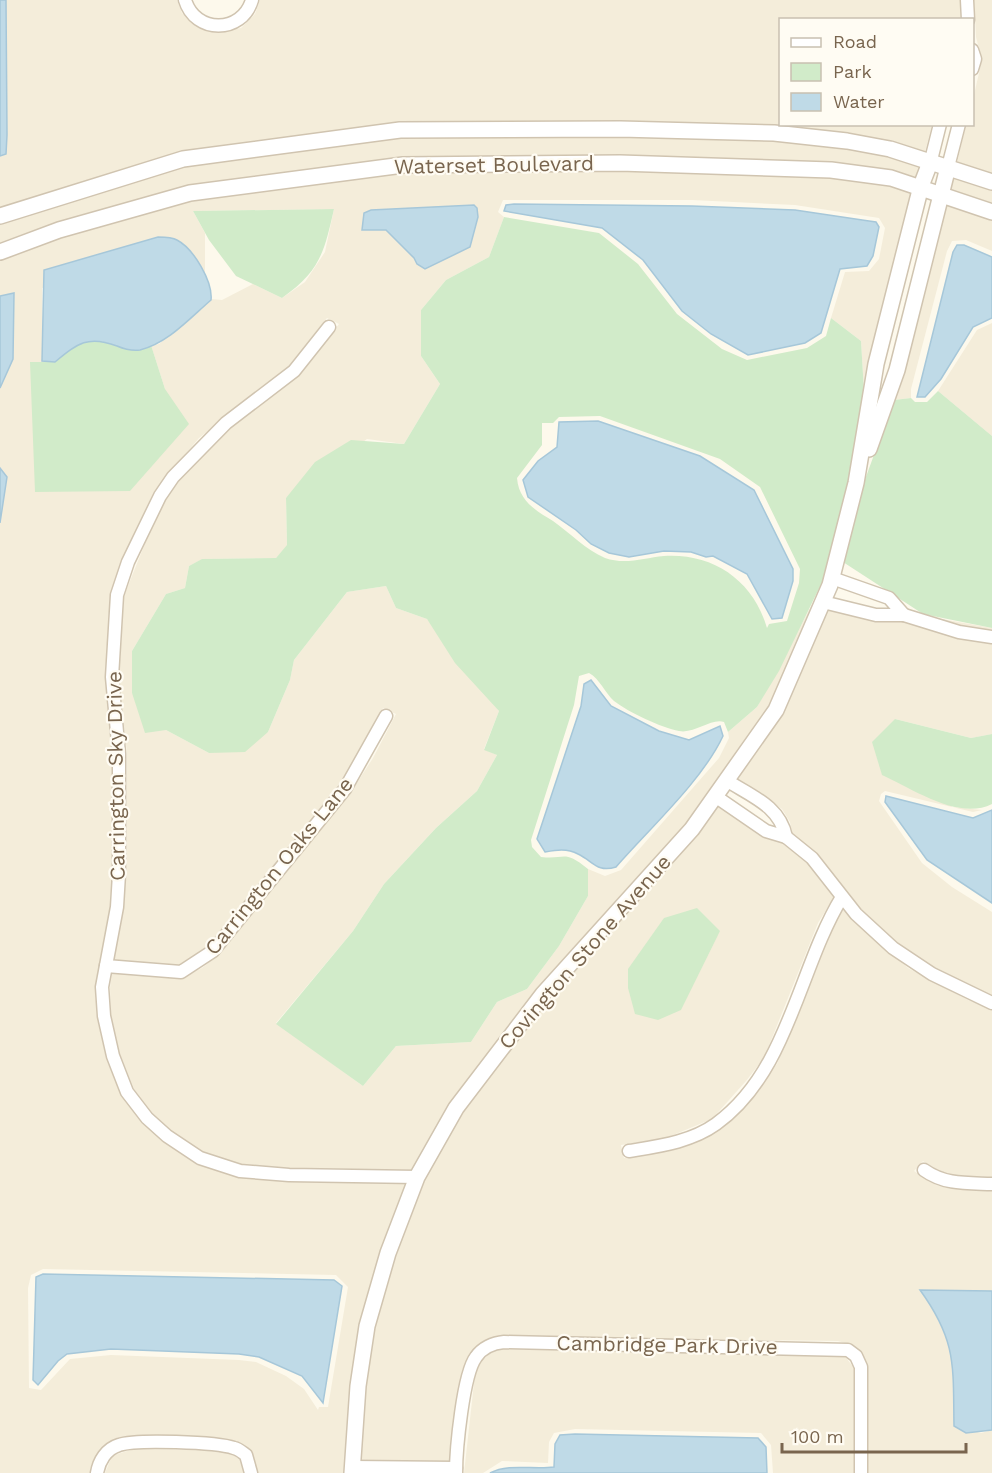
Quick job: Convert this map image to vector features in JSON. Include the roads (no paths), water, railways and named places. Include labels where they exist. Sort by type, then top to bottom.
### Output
[{"type":"street","points":[[185,0],[188,9],[205,25],[219,26],[235,24],[249,10],[252,0]]},
{"type":"street","points":[[967,0],[968,18]]},
{"type":"street","points":[[931,160],[940,126]]},
{"type":"street","points":[[948,167],[958,126]]},
{"type":"street","name":"Waterset Boulevard","points":[[0,216],[183,159],[400,130],[620,129],[774,133],[847,141],[931,160],[992,182]]},
{"type":"street","name":"Covington Stone Avenue","points":[[352,1470],[358,1386],[367,1326],[388,1253],[417,1177],[456,1108],[543,994],[692,829],[776,710],[832,578],[856,483],[876,364],[921,186],[931,160]]},
{"type":"street","name":"Waterset Boulevard","points":[[0,252],[59,230],[190,193],[403,165],[737,165],[831,170],[891,177],[992,212]]},
{"type":"street","name":"Covington Stone Avenue","points":[[856,483],[897,370],[948,167]]},
{"type":"street","name":"Carrington Sky Drive","points":[[329,327],[294,371],[226,423],[173,477],[159,496],[128,562],[117,595],[112,677],[119,754],[119,874],[102,987],[104,1016],[113,1056],[127,1092],[147,1118],[200,1158],[240,1171],[417,1177]]},
{"type":"street","points":[[832,578],[889,598],[904,615]]},
{"type":"street","points":[[823,602],[876,615],[904,615],[959,632],[992,637]]},
{"type":"street","name":"Carrington Oaks Lane","points":[[106,966],[181,972],[213,951],[345,789],[367,755],[386,716]]},
{"type":"street","points":[[726,780],[776,813],[783,823],[786,837]]},
{"type":"street","points":[[715,796],[766,831],[786,837],[812,858],[863,921],[913,963],[971,994],[992,1002]]},
{"type":"street","points":[[629,1150],[669,1144],[696,1135],[716,1124],[734,1107],[770,1061],[825,925],[842,897]]},
{"type":"street","points":[[924,1170],[938,1179],[951,1183],[992,1184]]},
{"type":"street","name":"Cambridge Park Drive","points":[[352,1470],[456,1471],[468,1372],[476,1357],[485,1348],[493,1343],[504,1342],[848,1350],[856,1356],[861,1367],[861,1473]]},
{"type":"street","points":[[98,1473],[98,1466],[107,1452],[119,1444],[133,1443],[213,1444],[236,1448],[246,1455],[251,1473]]},
{"type":"water","points":[[0,0],[6,0],[7,135],[6,154],[0,156]]},
{"type":"water","points":[[474,205],[477,208],[478,217],[470,247],[425,269],[417,264],[414,258],[386,230],[362,230],[364,213],[371,210]]},
{"type":"water","points":[[506,205],[692,206],[795,210],[876,222],[879,227],[873,256],[867,266],[840,269],[821,333],[805,343],[748,355],[711,334],[682,311],[643,260],[602,228],[504,211]]},
{"type":"water","points":[[158,237],[175,239],[196,258],[206,275],[211,300],[178,330],[150,347],[131,350],[91,341],[70,350],[55,362],[42,361],[44,270]]},
{"type":"water","points":[[957,245],[964,245],[992,257],[992,318],[973,327],[941,379],[925,397],[917,397],[953,252]]},
{"type":"water","points":[[14,293],[13,359],[0,388],[0,296]]},
{"type":"water","points":[[598,421],[700,456],[754,490],[793,569],[793,581],[782,618],[772,619],[747,574],[713,556],[664,551],[629,557],[609,553],[591,544],[576,530],[528,497],[523,480],[538,461],[557,447],[559,422]]},
{"type":"water","points":[[0,468],[7,477],[0,523]]},
{"type":"water","points":[[591,680],[611,706],[659,731],[689,740],[720,726],[723,736],[714,753],[689,787],[616,867],[610,868],[600,867],[570,851],[545,852],[537,839],[581,706],[584,684]]},
{"type":"water","points":[[886,796],[973,818],[992,810],[992,903],[927,860],[885,802]]},
{"type":"water","points":[[43,1274],[334,1280],[342,1286],[323,1403],[302,1376],[259,1357],[239,1354],[111,1349],[67,1354],[38,1385],[33,1380],[36,1277]]},
{"type":"water","points":[[920,1290],[992,1291],[992,1430],[966,1433],[954,1426],[953,1370],[947,1340],[941,1324]]},
{"type":"water","points":[[560,1435],[758,1438],[766,1447],[767,1473],[490,1473],[513,1467],[554,1467],[555,1444]]}]
